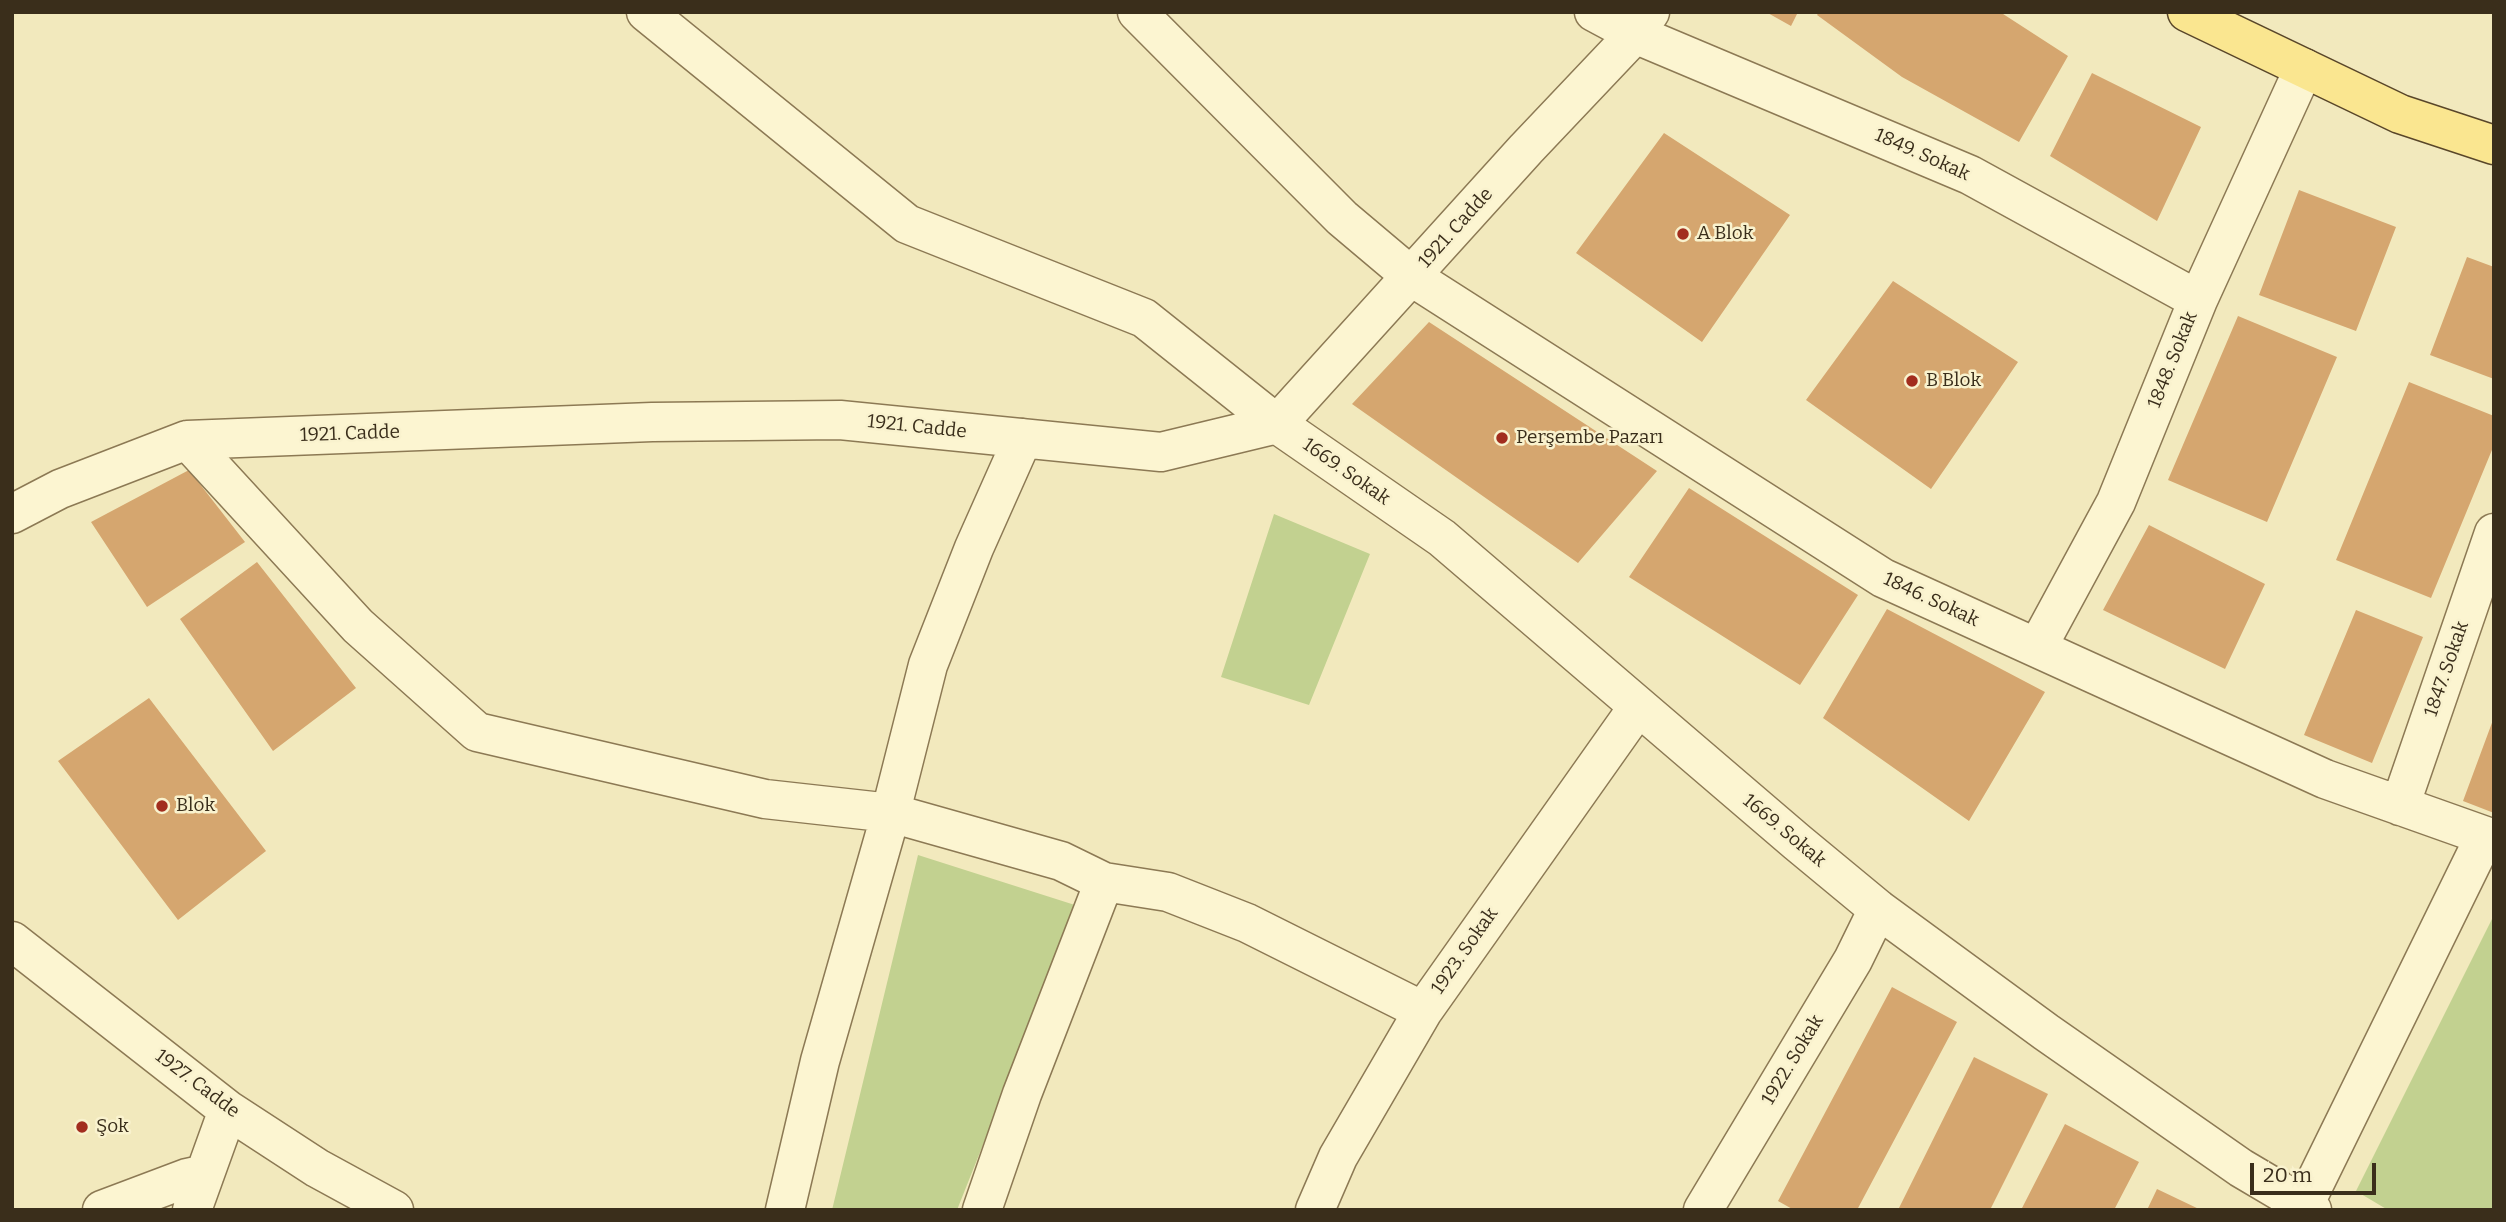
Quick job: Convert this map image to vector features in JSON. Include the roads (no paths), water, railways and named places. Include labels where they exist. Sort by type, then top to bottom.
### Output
[{"type":"main road","points":[[2187,12],[2400,114],[2494,145]]},
{"type":"street","name":"1669. Sokak","points":[[646,12],[907,224],[1144,318],[1277,424],[1442,538],[1878,909],[2046,1032],[2241,1168],[2308,1207]]},
{"type":"street","name":"1846. Sokak","points":[[1137,12],[1342,218],[1412,276],[1883,578],[2325,779],[2489,838]]},
{"type":"street","name":"1849. Sokak","points":[[1594,12],[1642,23],[1849,123],[1970,176],[2198,300]]},
{"type":"street","name":"1921. Cadde","points":[[12,514],[60,489],[187,440],[652,422],[840,419],[1161,452],[1277,424],[1642,23]]},
{"type":"street","name":"1848. Sokak","points":[[2036,648],[2116,502],[2198,300],[2304,68]]},
{"type":"street","points":[[785,1210],[820,1061],[891,813],[928,665],[974,548],[1023,438]]},
{"type":"street","points":[[187,440],[358,626],[477,732],[765,799],[891,813],[1061,861],[1104,882],[1168,892],[1236,919],[1423,1011]]},
{"type":"street","name":"1847. Sokak","points":[[2400,806],[2494,533]]},
{"type":"street","name":"1923. Sokak","points":[[1315,1210],[1338,1157],[1423,1011],[1638,707]]},
{"type":"street","points":[[2308,1207],[2489,838]]},
{"type":"street","points":[[982,1210],[1021,1094],[1104,882]]},
{"type":"street","name":"1922. Sokak","points":[[1709,1208],[1853,960],[1878,909]]},
{"type":"street","name":"1927. Cadde","points":[[12,941],[228,1110],[317,1168],[394,1210]]},
{"type":"street","points":[[192,1210],[228,1110]]},
{"type":"street","points":[[102,1210],[187,1178],[205,1174]]},
{"type":"place","name":"A Blok","points":[[1683,234]]},
{"type":"place","name":"B Blok","points":[[1912,381]]},
{"type":"place","name":"Perşembe Pazarı","points":[[1502,438]]},
{"type":"place","name":"Blok","points":[[162,806]]},
{"type":"place","name":"Şok","points":[[82,1127]]}]
